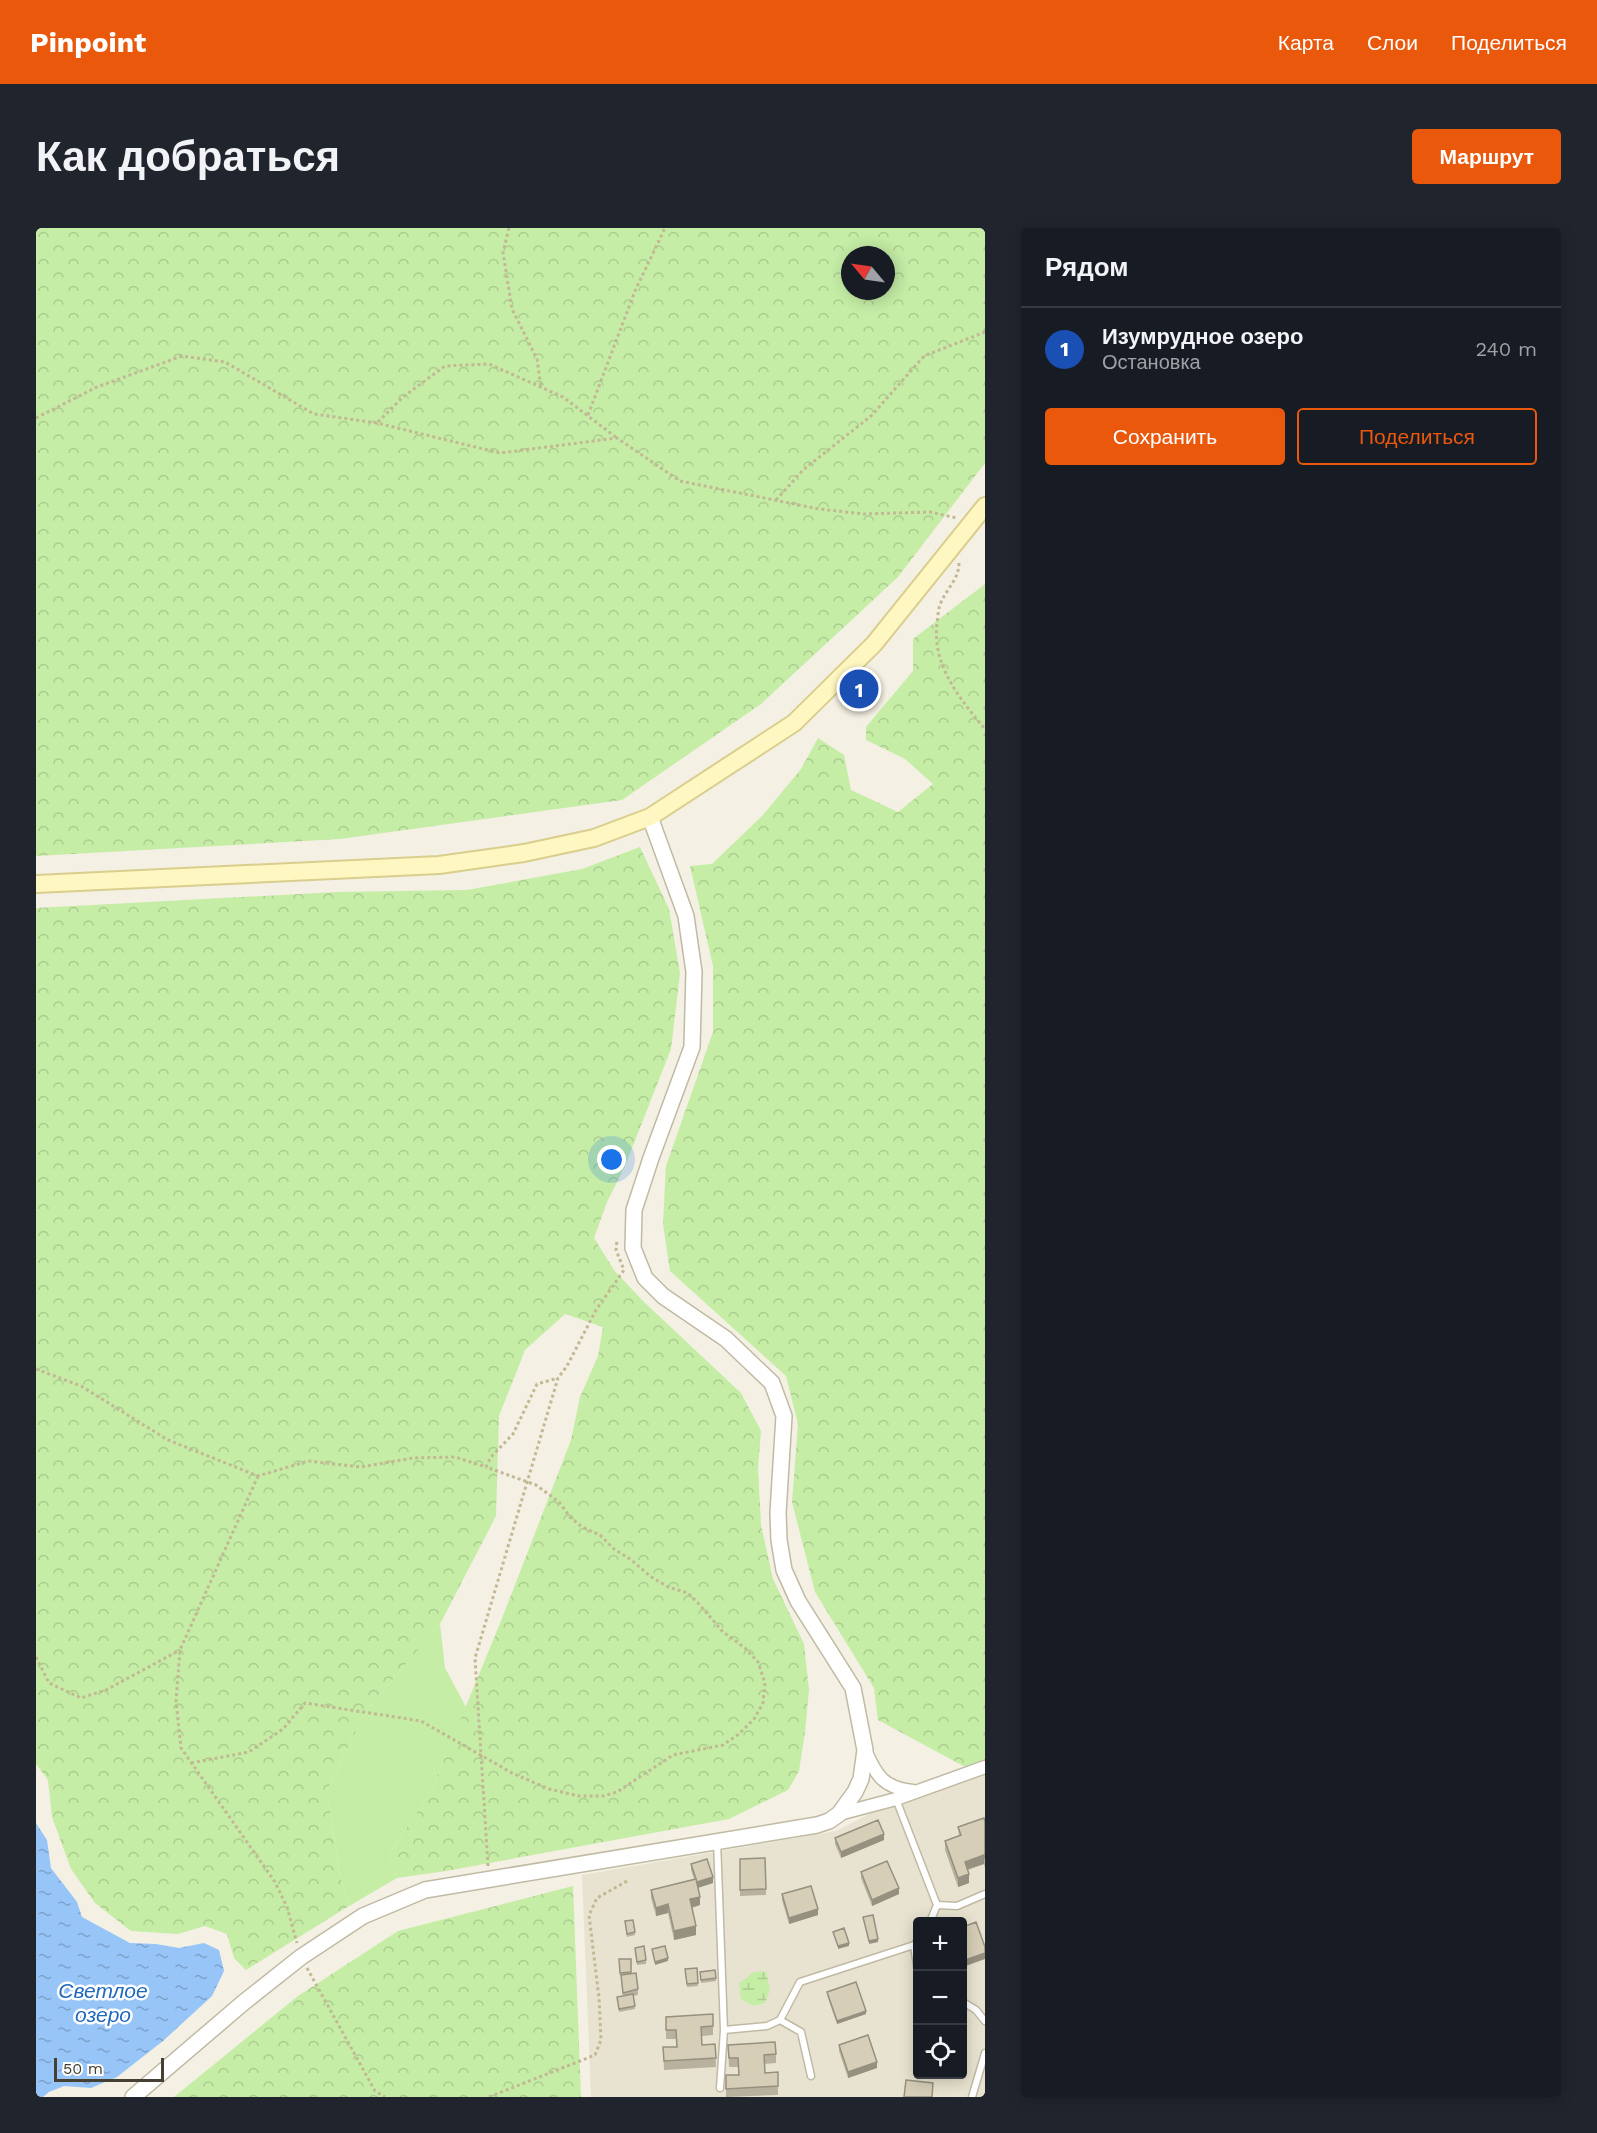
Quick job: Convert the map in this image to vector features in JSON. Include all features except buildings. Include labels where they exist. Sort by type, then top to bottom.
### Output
[{"type":"main road","points":[[36,884],[439,865],[524,853],[582,840],[650,817],[794,723],[874,644],[985,506]]},
{"type":"street","points":[[650,817],[686,916],[694,972],[692,1047],[634,1210],[633,1248],[645,1278],[663,1296],[726,1339],[772,1383],[784,1416],[778,1513],[778,1540],[784,1570],[798,1600],[853,1688],[865,1750],[879,1779],[900,1790],[914,1791]]},
{"type":"street","points":[[133,2097],[301,1957],[363,1916],[425,1890],[818,1825],[839,1814],[855,1792],[861,1779],[865,1750]]},
{"type":"street","points":[[839,1814],[896,1799],[985,1767]]},
{"type":"lane","points":[[896,1799],[937,1905],[932,1917]]},
{"type":"lane","points":[[717,1841],[724,2030],[720,2088]]},
{"type":"lane","points":[[937,1905],[957,1906],[985,1894]]},
{"type":"lane","points":[[724,2030],[767,2026],[780,2019],[800,1982],[913,1944]]},
{"type":"lane","points":[[967,2004],[976,2010],[985,2021]]},
{"type":"lane","points":[[780,2019],[801,2032],[811,2076]]},
{"type":"lane","points":[[972,2097],[985,2053]]},
{"type":"path","points":[[509,228],[503,252],[512,309],[537,359],[541,387]]},
{"type":"path","points":[[588,416],[635,291],[665,228]]},
{"type":"path","points":[[776,500],[803,470],[871,416],[924,356],[985,332]]},
{"type":"path","points":[[36,418],[97,387],[182,356],[225,362],[314,414],[377,423],[500,453],[617,438]]},
{"type":"path","points":[[377,423],[403,397],[445,366],[489,364],[563,397],[617,438],[680,481],[819,509],[864,514],[930,512],[974,522]]},
{"type":"path","points":[[958,541],[959,572],[940,605],[935,639],[942,668],[964,703],[985,729]]},
{"type":"path","points":[[488,1880],[475,1658],[558,1378],[567,1366],[596,1310],[624,1270],[616,1250],[619,1231]]},
{"type":"path","points":[[36,1369],[81,1386],[168,1440],[258,1476],[308,1461],[360,1467],[413,1458],[455,1457],[536,1485],[559,1502],[570,1517],[582,1527],[600,1535],[614,1549],[650,1576],[668,1587],[688,1593],[723,1632],[745,1648],[758,1662],[765,1683],[763,1702],[754,1719],[739,1734],[723,1745],[673,1755],[631,1784],[603,1796],[579,1796],[549,1789],[512,1773],[421,1721],[305,1703],[283,1729],[249,1752],[191,1763]]},
{"type":"path","points":[[486,1467],[491,1457],[513,1434],[537,1384],[558,1378]]},
{"type":"path","points":[[258,1476],[180,1650],[176,1701],[181,1748],[274,1882],[287,1907],[301,1957],[375,2091],[385,2097]]},
{"type":"path","points":[[36,1657],[49,1683],[81,1698],[106,1690],[180,1650]]},
{"type":"path","points":[[489,2097],[595,2055],[601,2040],[589,1915],[597,1898],[628,1880]]},
{"type":"shaded area","points":[[985,1771],[985,2097],[591,2097],[582,1875],[836,1831],[887,1805]]},
{"type":"green space","points":[[36,228],[985,228],[985,463],[898,577],[761,704],[622,800],[340,839],[36,856]]},
{"type":"green space","points":[[985,584],[985,1762],[969,1769],[878,1720],[874,1688],[815,1592],[792,1502],[798,1424],[786,1376],[670,1271],[663,1224],[666,1166],[713,1032],[713,966],[690,866],[712,864],[763,815],[801,769],[818,738],[844,755],[851,790],[898,812],[933,784],[905,759],[866,740],[866,727],[913,671],[913,639]]},
{"type":"green space","points":[[640,847],[669,909],[680,973],[671,1049],[594,1238],[614,1270],[643,1301],[741,1393],[761,1431],[758,1468],[761,1525],[773,1579],[804,1644],[809,1690],[799,1771],[788,1790],[729,1819],[397,1878],[388,1856],[431,1791],[501,1621],[571,1440],[580,1397],[598,1356],[603,1327],[565,1314],[525,1350],[499,1416],[496,1516],[440,1624],[366,1711],[327,1790],[339,1871],[349,1906],[246,1970],[234,1958],[227,1934],[205,1926],[178,1934],[131,1931],[95,1903],[71,1869],[52,1817],[48,1780],[36,1764],[36,908],[337,892],[467,890],[582,869]]},
{"type":"green space","points":[[440,1624],[445,1668],[466,1707],[431,1791],[388,1856],[397,1878],[349,1906],[339,1871],[327,1790],[366,1711]]},
{"type":"green space","points":[[573,1886],[581,2097],[174,2097],[298,1996],[398,1931]]},
{"type":"green space","points":[[766,1971],[770,1990],[765,2003],[753,2006],[741,1999],[739,1983],[754,1972]]},
{"type":"water","name":"Светлое озеро","points":[[36,1823],[47,1840],[51,1868],[77,1902],[82,1917],[130,1943],[179,1948],[204,1943],[219,1950],[224,1971],[212,1996],[163,2041],[117,2077],[91,2088],[64,2086],[43,2097],[36,2097]]},
{"type":"place","name":"Изумрудное озеро","points":[[859,689]]}]
